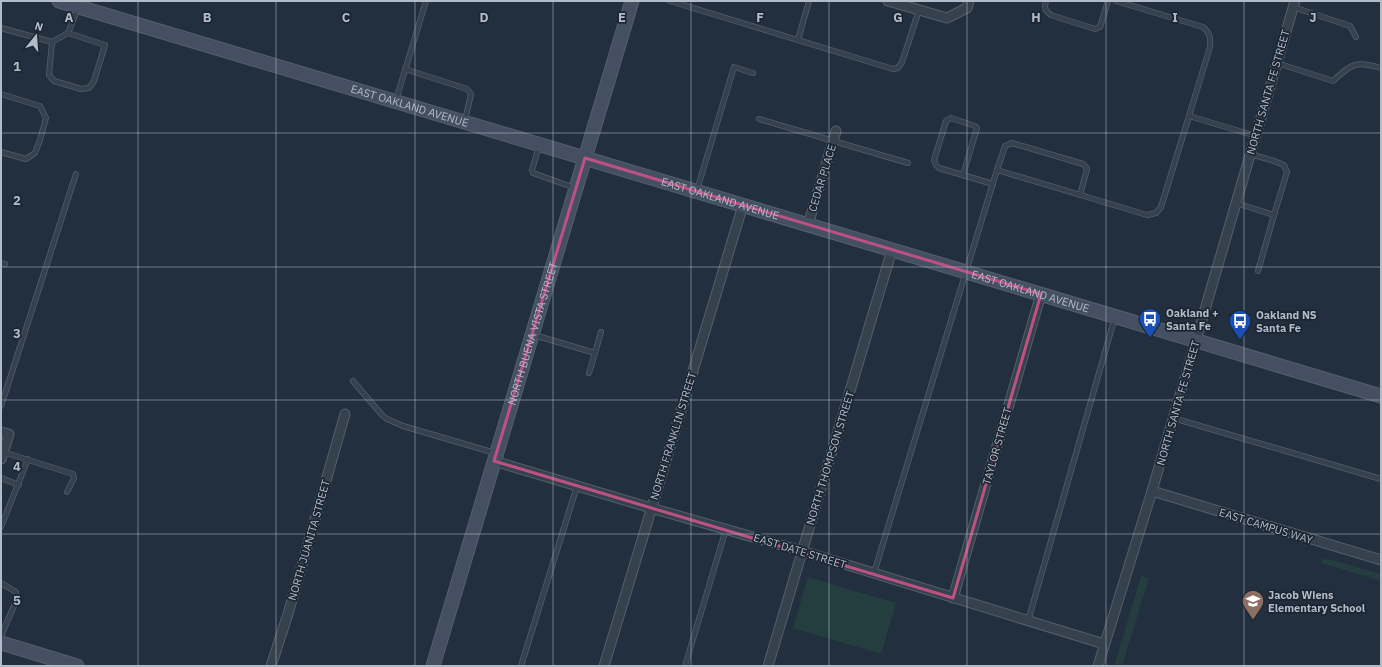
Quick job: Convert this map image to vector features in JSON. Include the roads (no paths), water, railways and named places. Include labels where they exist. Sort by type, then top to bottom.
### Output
[{"type":"street","name":"EAST OAKLAND AVENUE","points":[[59,1],[1381,396]]},
{"type":"street","name":"NORTH BUENA VISTA STREET","points":[[433,666],[632,1]]},
{"type":"street","points":[[888,1],[947,18],[968,4]]},
{"type":"street","name":"NORTH SANTA FE STREET","points":[[1098,666],[1152,491],[1294,4]]},
{"type":"street","name":"CEDAR PLACE","points":[[808,225],[836,131]]},
{"type":"street","name":"NORTH FRANKLIN STREET","points":[[604,666],[743,206]]},
{"type":"street","name":"NORTH THOMPSON STREET","points":[[768,666],[892,250]]},
{"type":"street","name":"TAYLOR STREET","points":[[952,598],[1041,294]]},
{"type":"street","name":"NORTH JUANITA STREET","points":[[271,666],[290,606],[345,414]]},
{"type":"street","points":[[2,456],[5,433]]},
{"type":"street","name":"EAST DATE STREET","points":[[495,457],[576,486],[802,551],[1104,644]]},
{"type":"street","name":"EAST CAMPUS WAY","points":[[1152,491],[1381,560]]},
{"type":"street","points":[[1,643],[61,664],[77,666]]},
{"type":"lane","points":[[396,102],[426,1]]},
{"type":"lane","points":[[670,1],[893,69],[898,68],[902,62],[919,10]]},
{"type":"lane","points":[[798,40],[809,1]]},
{"type":"lane","points":[[1046,1],[1044,7],[1046,12],[1051,15],[1095,29],[1100,26],[1108,1]]},
{"type":"lane","points":[[997,170],[1147,215],[1156,213],[1161,207],[1210,47],[1211,38],[1208,31],[1203,27],[1116,1]]},
{"type":"lane","points":[[1294,4],[1350,26],[1356,36]]},
{"type":"lane","points":[[1,28],[52,42],[68,33],[78,7]]},
{"type":"lane","points":[[52,42],[49,75],[54,81],[81,89],[89,88],[94,81],[105,44],[68,33]]},
{"type":"lane","points":[[1277,63],[1333,81],[1349,67],[1358,64],[1369,64],[1381,68]]},
{"type":"lane","points":[[697,192],[734,67],[753,73]]},
{"type":"lane","points":[[405,69],[467,89],[471,94],[464,122]]},
{"type":"lane","points":[[1,94],[40,106],[46,118],[35,153],[26,159],[1,152]]},
{"type":"lane","points":[[1189,116],[1256,136]]},
{"type":"lane","points":[[963,175],[978,128],[951,118],[946,120],[934,160],[936,165],[939,168],[993,184]]},
{"type":"lane","points":[[759,119],[908,163]]},
{"type":"lane","points":[[874,574],[1005,146],[1012,143],[1085,166],[1087,169],[1080,195]]},
{"type":"lane","points":[[539,145],[532,170],[533,173],[576,188]]},
{"type":"lane","points":[[1250,154],[1284,165],[1287,172],[1258,271]]},
{"type":"lane","points":[[1,406],[76,174]]},
{"type":"lane","points":[[1236,203],[1274,215]]},
{"type":"lane","points":[[1028,621],[1115,316]]},
{"type":"lane","points":[[589,373],[601,332]]},
{"type":"lane","points":[[532,334],[595,353]]},
{"type":"lane","points":[[353,381],[387,419],[403,426],[495,457]]},
{"type":"lane","points":[[1173,418],[1381,479]]},
{"type":"lane","points":[[2,456],[28,459],[73,474],[74,478],[67,492]]},
{"type":"lane","points":[[1,527],[19,485],[28,459]]},
{"type":"lane","points":[[1,478],[19,485]]},
{"type":"lane","points":[[521,666],[576,486]]},
{"type":"lane","points":[[685,666],[726,530]]},
{"type":"lane","points":[[1,584],[16,592],[17,599],[1,636]]},
{"type":"place","name":"Oakland + Santa Fe","points":[[1150,338]]},
{"type":"place","name":"Oakland NS Santa Fe","points":[[1240,340]]},
{"type":"place","name":"Jacob Wiens Elementary School","points":[[1253,620]]}]
